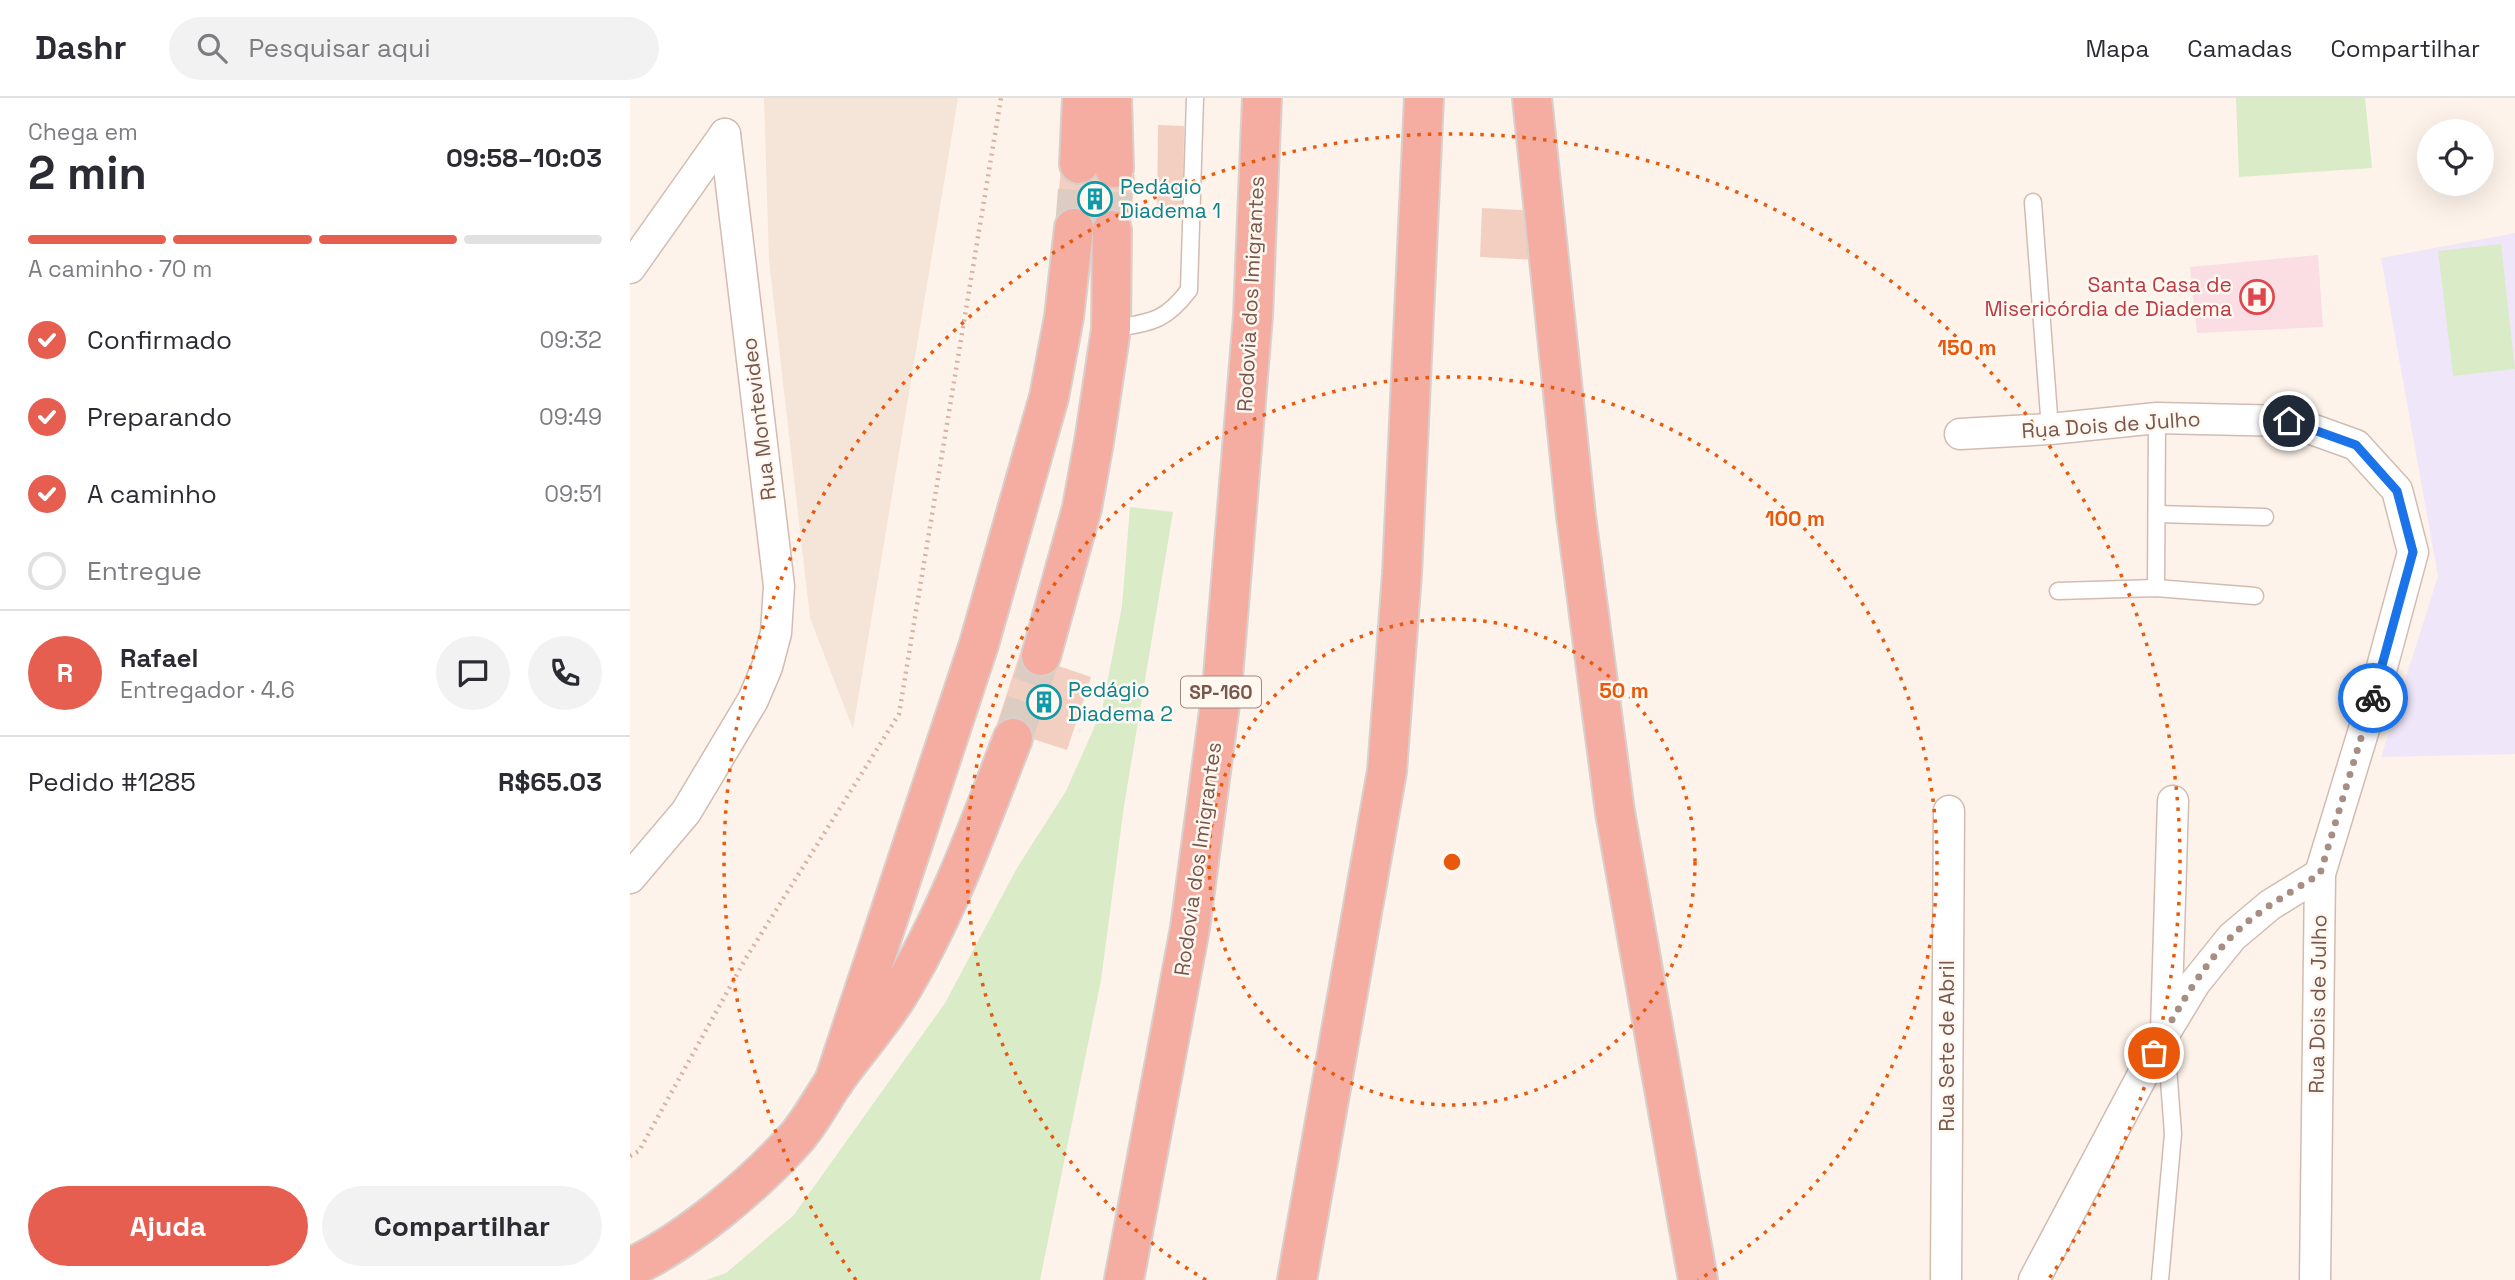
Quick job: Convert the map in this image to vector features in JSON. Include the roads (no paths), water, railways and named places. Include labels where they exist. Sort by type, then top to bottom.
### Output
[{"type":"highway","points":[[1082,98],[1096,166],[1112,98]]},
{"type":"highway","name":"Rodovia dos Imigrantes","points":[[1125,1280],[1190,928],[1222,689],[1253,316],[1262,98]]},
{"type":"highway","points":[[1297,1280],[1387,771],[1402,574],[1424,98]]},
{"type":"highway","points":[[1532,98],[1576,516],[1615,812],[1698,1280]]},
{"type":"highway","points":[[834,1082],[979,644],[1049,397],[1064,317],[1074,228]]},
{"type":"highway","points":[[1041,656],[1082,508],[1111,329],[1112,230]]},
{"type":"highway","points":[[630,1268],[653,1257],[694,1230],[755,1178],[798,1136],[898,995],[965,861],[1013,738]]},
{"type":"street","name":"Rua Montevideo","points":[[630,268],[725,134],[779,586],[776,633],[767,667],[753,700],[686,812],[630,878]]},
{"type":"street","name":"Rua Dois de Julho","points":[[1961,434],[2050,429],[2157,418],[2289,421],[2356,445],[2397,491],[2413,552],[2375,693],[2320,874],[2315,1280]]},
{"type":"street","points":[[2166,1031],[2173,801]]},
{"type":"street","name":"Rua Sete de Abril","points":[[1946,1280],[1949,811]]},
{"type":"street","points":[[2034,1280],[2166,1031],[2195,983],[2232,937],[2270,905],[2320,874]]},
{"type":"lane","points":[[1111,329],[1155,321],[1178,305],[1189,290],[1195,98]]},
{"type":"lane","points":[[2033,202],[2050,429]]},
{"type":"lane","points":[[2156,588],[2157,418]]},
{"type":"lane","points":[[2157,514],[2265,517]]},
{"type":"lane","points":[[2058,591],[2156,588],[2255,596]]},
{"type":"lane","points":[[2160,1280],[2173,1134],[2166,1031]]},
{"type":"tunnel","points":[[1074,228],[1079,164]]},
{"type":"tunnel","points":[[1112,230],[1114,168]]},
{"type":"tunnel","points":[[1013,738],[1041,656]]},
{"type":"place","name":"Pedágio Diadema 1","points":[[1095,199]]},
{"type":"place","name":"Santa Casa de Misericórdia de Diadema","points":[[2257,297]]},
{"type":"place","name":"Pedágio Diadema 2","points":[[1044,702]]}]
